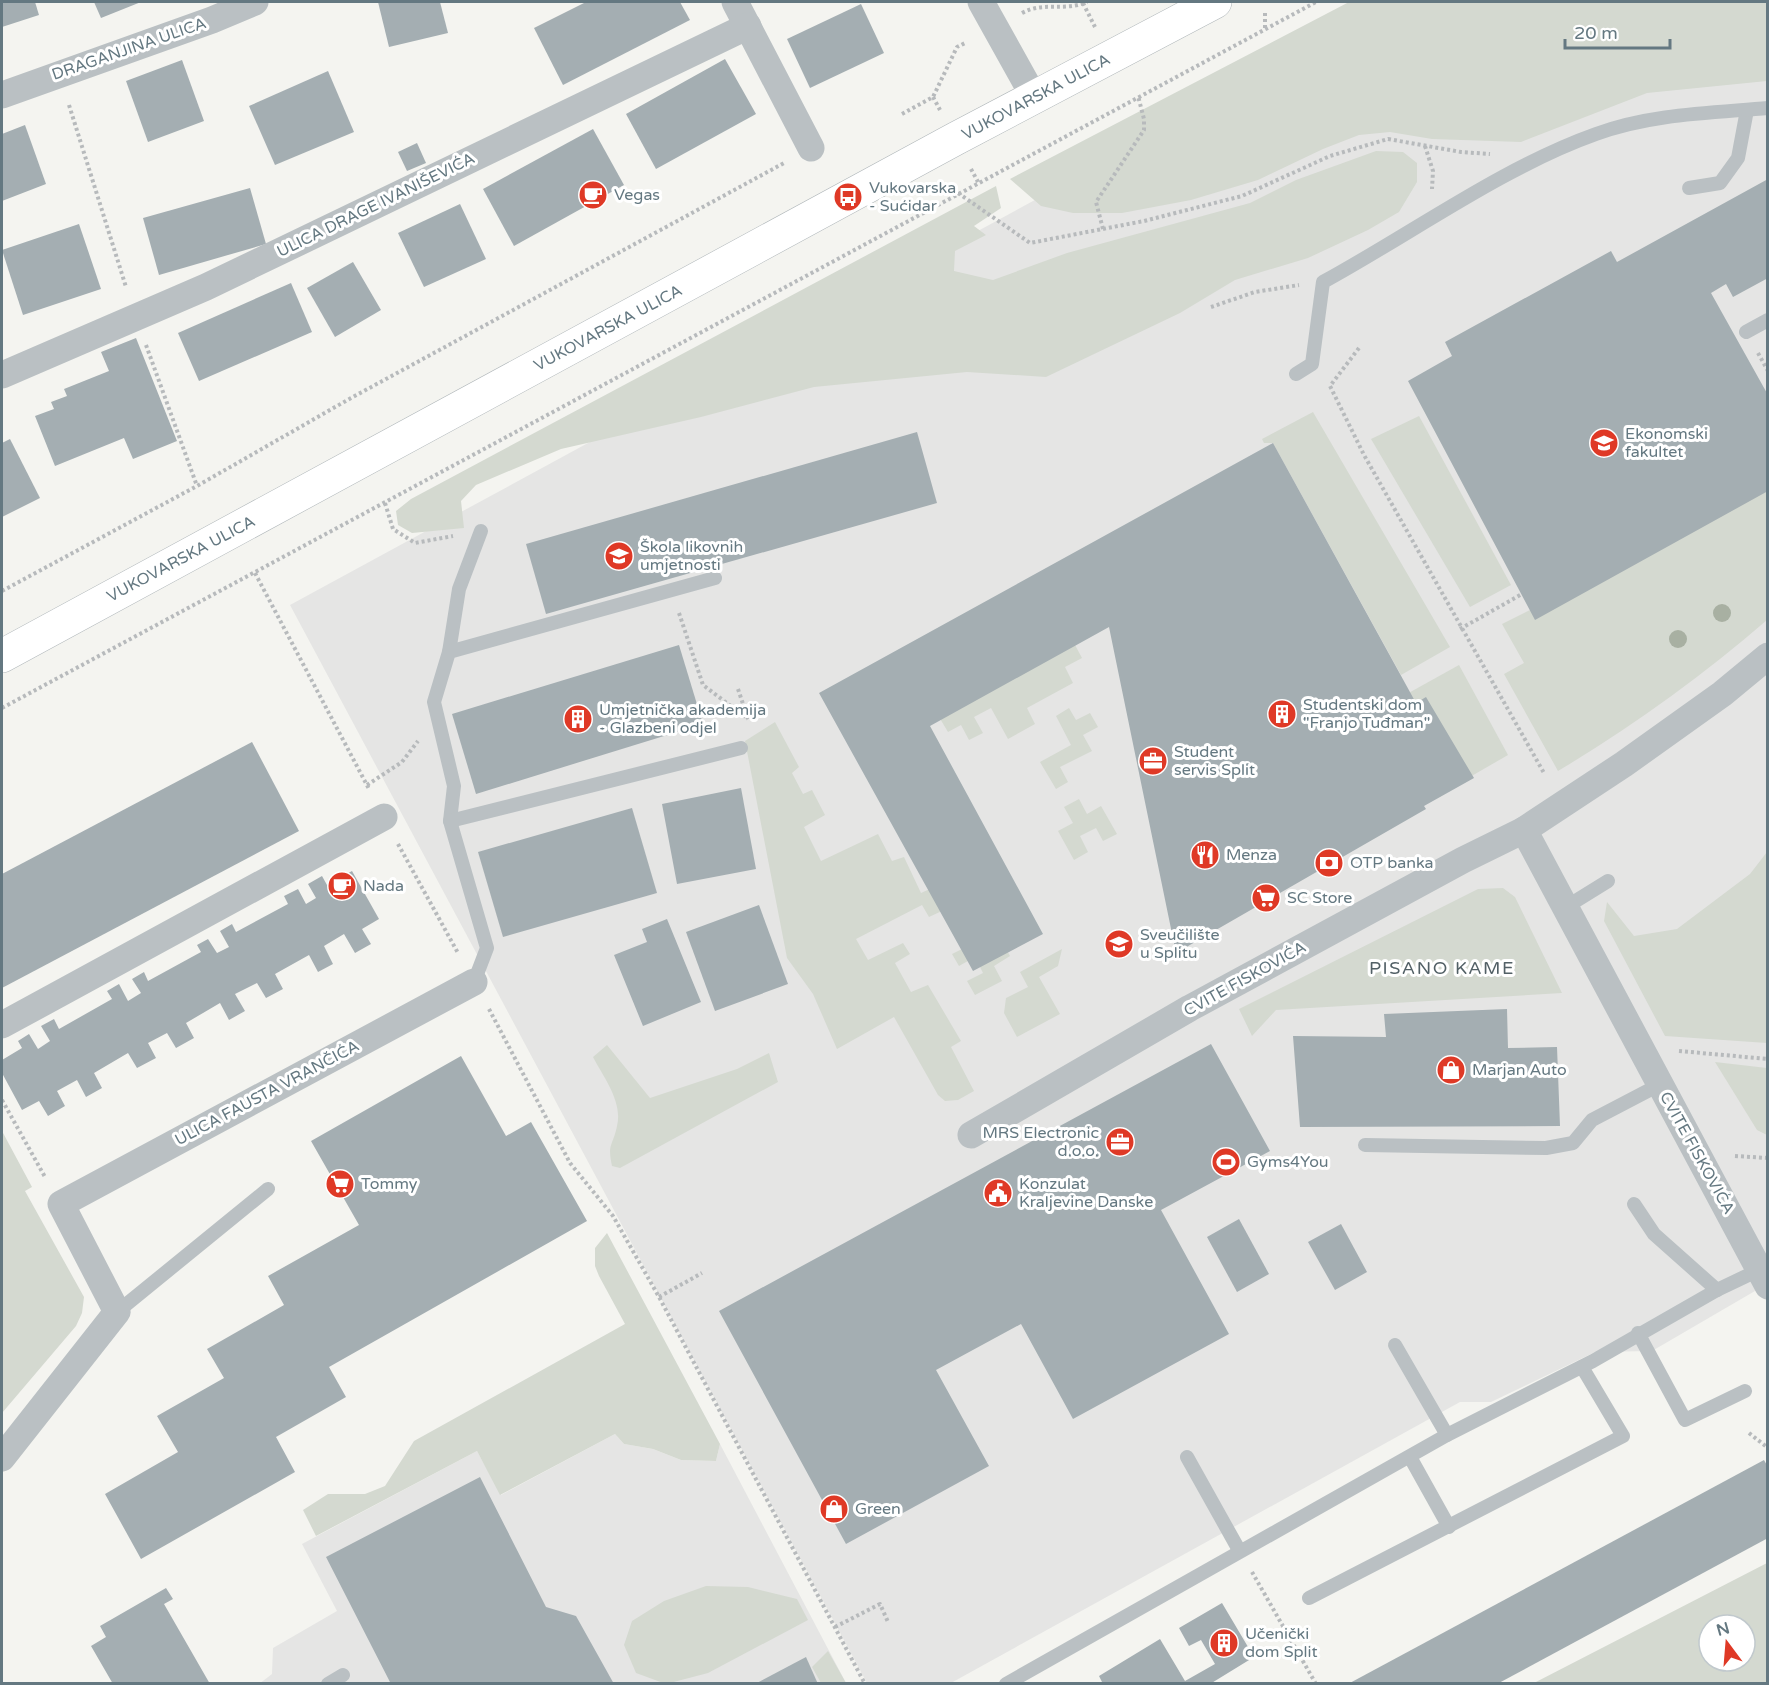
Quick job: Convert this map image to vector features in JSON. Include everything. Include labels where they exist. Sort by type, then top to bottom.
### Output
[{"type":"street","name":"DRAGANJINA ULICA","points":[[2,95],[212,20],[255,2]]},
{"type":"street","points":[[735,2],[811,148]]},
{"type":"street","points":[[981,2],[1034,97]]},
{"type":"street","name":"VUKOVARSKA ULICA","points":[[2,656],[1034,97],[1215,2]]},
{"type":"street","name":"ULICA DRAGE IVANIŠEVIĆA","points":[[2,375],[206,287],[748,26]]},
{"type":"street","name":"CVITE FISKOVIĆA","points":[[970,1134],[1190,1008],[1463,860],[1524,830],[1696,713],[1767,656]]},
{"type":"street","points":[[2,1024],[384,817]]},
{"type":"street","name":"CVITE FISKOVIĆA","points":[[1524,830],[1763,1278]]},
{"type":"street","name":"ULICA FAUSTA VRANČIĆA","points":[[61,1204],[474,982]]},
{"type":"street","points":[[2,1458],[117,1312],[61,1204]]},
{"type":"lane","points":[[1296,374],[1312,364],[1323,282],[1542,157],[1597,134],[1651,119],[1767,108]]},
{"type":"lane","points":[[1689,188],[1720,183],[1738,158],[1747,110]]},
{"type":"lane","points":[[1746,332],[1767,320]]},
{"type":"lane","points":[[474,982],[487,948],[450,821],[454,786],[434,702],[449,652],[459,589],[481,531]]},
{"type":"lane","points":[[449,652],[715,578]]},
{"type":"lane","points":[[450,821],[741,748]]},
{"type":"lane","points":[[1566,907],[1608,881]]},
{"type":"lane","points":[[1365,1145],[1546,1148],[1573,1143],[1592,1120],[1659,1085]]},
{"type":"lane","points":[[117,1312],[268,1189]]},
{"type":"lane","points":[[1634,1204],[1654,1234],[1717,1290]]},
{"type":"lane","points":[[1006,1683],[1447,1435],[1582,1367],[1717,1290],[1763,1278]]},
{"type":"lane","points":[[1638,1333],[1685,1420],[1745,1390]]},
{"type":"lane","points":[[1395,1345],[1447,1435]]},
{"type":"lane","points":[[1310,1598],[1623,1436],[1582,1367]]},
{"type":"lane","points":[[1187,1457],[1239,1550]]},
{"type":"lane","points":[[1410,1457],[1449,1527]]},
{"type":"lane","points":[[328,1683],[343,1675]]},
{"type":"path","points":[[2,708],[1316,2]]},
{"type":"path","points":[[1265,13],[1265,29]]},
{"type":"path","points":[[59,73],[135,317],[197,486]]},
{"type":"path","points":[[1103,229],[1096,202],[1144,130],[1144,119],[1138,96]]},
{"type":"path","points":[[958,193],[1030,243],[1103,229],[1242,196],[1330,156],[1388,139],[1461,152],[1542,157]]},
{"type":"path","points":[[1422,226],[1431,201],[1433,171],[1425,146]]},
{"type":"path","points":[[2,591],[811,148]]},
{"type":"path","points":[[1211,307],[1255,292],[1323,282]]},
{"type":"path","points":[[1359,348],[1330,387],[1364,455],[1460,629],[1544,773]]},
{"type":"path","points":[[385,503],[393,529],[415,543],[481,531]]},
{"type":"path","points":[[255,573],[570,1163],[613,1216],[659,1297],[865,1683]]},
{"type":"path","points":[[672,590],[703,685],[748,719],[738,689]]},
{"type":"path","points":[[1460,629],[1521,594]]},
{"type":"path","points":[[367,785],[402,762],[421,738],[434,702]]},
{"type":"path","points":[[1721,1054],[1767,1059]]},
{"type":"path","points":[[2,1100],[61,1204]]},
{"type":"path","points":[[659,1297],[702,1273]]},
{"type":"path","points":[[1749,1433],[1767,1448]]},
{"type":"path","points":[[1239,1550],[1316,1683]]},
{"type":"path","points":[[835,1627],[880,1604],[888,1622]]},
{"type":"shaded area","points":[[1349,2],[1767,2],[1767,81],[1647,93],[1521,142],[1432,139],[1390,132],[1359,135],[1323,149],[1258,180],[1191,200],[1122,213],[1073,213],[1041,206],[1010,179]]},
{"type":"shaded area","name":"Sveučilište u Splitu","points":[[1399,2],[1767,2],[1767,1284],[1652,1351],[1595,1352],[1491,1402],[1460,1402],[951,1683],[867,1683],[290,605]]},
{"type":"shaded area","points":[[1376,151],[1403,152],[1417,163],[1417,182],[1399,212],[1368,230],[1308,258],[1235,280],[1180,313],[1046,377],[967,372],[814,387],[701,417],[561,449],[476,485],[461,501],[464,528],[412,533],[398,525],[396,511],[411,499],[996,186],[1001,208],[974,226],[986,235],[955,251],[954,271],[993,280],[1067,253],[1250,203],[1296,180]]},
{"type":"shaded area","points":[[1313,412],[1450,647],[1401,675],[1273,443],[1264,443],[1262,439]]},
{"type":"shaded area","points":[[1419,416],[1511,585],[1470,607],[1371,439]]},
{"type":"shaded area","points":[[1767,491],[1767,620],[1666,700],[1613,737],[1558,771],[1504,674],[1524,663],[1502,624]]},
{"type":"shaded area","points":[[1074,643],[1082,658],[1065,667],[1073,683],[1027,708],[1035,724],[1008,739],[991,708],[974,717],[983,733],[969,740],[961,725],[948,732],[939,717]]},
{"type":"shaded area","points":[[1459,665],[1508,755],[1423,804],[1369,715]]},
{"type":"shaded area","points":[[1069,708],[1076,720],[1090,713],[1098,727],[1083,735],[1092,751],[1060,767],[1068,782],[1056,789],[1040,762],[1071,745],[1056,716]]},
{"type":"shaded area","points":[[775,722],[799,767],[792,773],[803,794],[812,790],[825,815],[804,827],[821,861],[878,834],[892,861],[904,857],[921,893],[932,888],[944,910],[929,917],[922,905],[856,939],[868,960],[903,943],[910,954],[895,963],[911,992],[928,985],[961,1041],[951,1047],[974,1091],[958,1100],[945,1101],[938,1095],[894,1017],[837,1049],[813,994],[787,958],[745,741]]},
{"type":"shaded area","points":[[1079,799],[1087,814],[1101,806],[1117,834],[1103,841],[1096,828],[1080,836],[1088,852],[1074,860],[1058,831],[1073,823],[1064,807]]},
{"type":"shaded area","points":[[1767,852],[1767,1043],[1665,1036],[1604,921],[1607,902],[1634,936],[1677,929],[1750,874]]},
{"type":"shaded area","points":[[1503,888],[1515,897],[1562,993],[1276,1010],[1252,1036],[1239,1009],[1478,889]]},
{"type":"shaded area","points":[[978,941],[1003,943],[1010,956],[994,966],[1002,981],[975,995],[967,981],[983,973],[975,957],[959,966],[952,954]]},
{"type":"shaded area","points":[[1062,949],[1058,966],[1039,977],[1060,1014],[1017,1037],[1004,1013],[1006,998],[1028,987],[1020,972]]},
{"type":"shaded area","points":[[607,1045],[650,1098],[737,1069],[769,1053],[778,1082],[620,1168],[612,1166],[610,1153],[618,1117],[615,1099],[593,1057]]},
{"type":"shaded area","points":[[1715,1062],[1767,1068],[1767,1135],[1757,1130]]},
{"type":"shaded area","points":[[2,1131],[32,1187],[25,1191],[84,1297],[82,1313],[76,1326],[2,1413]]},
{"type":"shaded area","points":[[607,1233],[720,1444],[716,1461],[681,1460],[653,1449],[624,1444],[615,1434],[500,1495],[477,1451],[316,1536],[303,1510],[328,1494],[365,1494],[385,1486],[414,1441],[625,1324],[595,1266],[595,1248]]},
{"type":"shaded area","points":[[615,1434],[624,1444],[653,1449],[681,1460],[716,1461],[720,1444],[846,1683],[259,1684],[272,1674],[273,1648],[337,1611],[302,1544],[477,1451],[501,1495]]},
{"type":"shaded area","points":[[1767,1563],[1767,1683],[1534,1683]]},
{"type":"shaded area","points":[[706,1586],[748,1587],[797,1599],[808,1620],[708,1673],[666,1684],[636,1673],[624,1645],[632,1621],[664,1601]]},
{"type":"shaded area","points":[[828,1651],[846,1683],[821,1683],[812,1667]]},
{"type":"building","points":[[2,2],[35,2],[39,15],[2,27]]},
{"type":"building","points":[[94,2],[141,2],[101,18]]},
{"type":"building","points":[[378,2],[440,2],[448,33],[389,47]]},
{"type":"building","points":[[586,2],[680,2],[690,20],[563,85],[534,28]]},
{"type":"building","points":[[861,4],[884,53],[810,88],[787,39]]},
{"type":"building","points":[[725,59],[756,114],[656,169],[626,114]]},
{"type":"building","points":[[182,60],[204,121],[148,142],[126,81]]},
{"type":"building","points":[[328,71],[354,132],[275,165],[249,106]]},
{"type":"building","points":[[25,125],[46,184],[2,201],[2,134]]},
{"type":"building","points":[[593,129],[624,185],[514,246],[483,189]]},
{"type":"building","points":[[417,143],[426,163],[407,171],[398,152]]},
{"type":"building","name":"Ekonomski fakultet","points":[[1768,179],[1768,278],[1733,297],[1726,284],[1711,293],[1768,395],[1768,491],[1535,620],[1408,381],[1452,356],[1445,342],[1611,251],[1617,262]]},
{"type":"building","points":[[250,188],[266,244],[159,275],[143,218]]},
{"type":"building","points":[[460,204],[486,259],[424,287],[398,233]]},
{"type":"building","points":[[79,224],[101,289],[23,315],[2,250]]},
{"type":"building","points":[[353,262],[381,310],[335,337],[307,288]]},
{"type":"building","points":[[291,283],[312,332],[199,381],[178,333]]},
{"type":"building","points":[[136,338],[177,441],[133,459],[124,438],[55,466],[35,416],[54,409],[51,402],[67,396],[64,389],[109,371],[101,352]]},
{"type":"building","points":[[917,432],[937,503],[546,614],[526,544]]},
{"type":"building","points":[[10,439],[40,498],[2,517],[2,443]]},
{"type":"building","name":"Studentski dom \"Franjo Tuđman\"","points":[[1273,443],[1416,703],[1426,697],[1474,778],[1424,806],[1426,809],[1176,953],[1109,627],[930,726],[1043,934],[973,971],[819,693]]},
{"type":"building","name":"Umjetnička akademija - Glazbeni odjel","points":[[679,645],[703,724],[476,794],[452,714]]},
{"type":"building","points":[[252,742],[299,831],[2,988],[2,874]]},
{"type":"building","points":[[741,788],[756,869],[677,884],[662,804]]},
{"type":"building","points":[[632,808],[657,893],[503,937],[478,852]]},
{"type":"building","points":[[352,871],[379,919],[362,929],[371,944],[355,953],[344,934],[324,946],[333,964],[318,972],[309,955],[275,974],[283,989],[266,998],[257,983],[235,994],[245,1011],[229,1020],[220,1003],[186,1023],[194,1038],[176,1048],[167,1033],[148,1043],[156,1058],[137,1068],[128,1053],[94,1073],[102,1088],[86,1097],[77,1080],[57,1091],[65,1106],[48,1116],[39,1101],[22,1110],[2,1073],[2,1060],[22,1048],[18,1041],[29,1034],[38,1049],[50,1041],[41,1026],[54,1019],[59,1029],[112,999],[107,991],[119,984],[128,1001],[141,993],[132,979],[144,972],[148,981],[201,952],[197,945],[208,939],[217,953],[229,947],[220,931],[232,924],[236,932],[288,904],[284,896],[298,889],[306,904],[316,898],[308,884],[322,876],[327,885]]},
{"type":"building","points":[[759,905],[788,984],[715,1011],[686,932]]},
{"type":"building","points":[[667,919],[701,1002],[643,1026],[614,955],[647,942],[642,929]]},
{"type":"building","points":[[1507,1009],[1508,1048],[1557,1047],[1560,1126],[1300,1127],[1293,1036],[1386,1037],[1384,1014]]},
{"type":"building","points":[[1211,1044],[1270,1151],[1161,1210],[1229,1334],[1073,1419],[1021,1324],[936,1370],[989,1466],[846,1544],[719,1311]]},
{"type":"building","points":[[461,1056],[506,1136],[531,1122],[587,1221],[329,1367],[346,1397],[276,1437],[295,1472],[141,1559],[105,1494],[178,1452],[157,1416],[224,1378],[207,1349],[284,1305],[268,1276],[359,1225],[311,1141]]},
{"type":"building","points":[[1239,1219],[1269,1274],[1237,1292],[1207,1237]]},
{"type":"building","points":[[1341,1224],[1367,1272],[1335,1290],[1308,1242]]},
{"type":"building","points":[[1764,1460],[1768,1467],[1768,1538],[1497,1684],[1348,1684]]},
{"type":"building","points":[[480,1477],[546,1607],[576,1616],[614,1684],[391,1684],[326,1557]]},
{"type":"building","points":[[166,1588],[173,1599],[164,1604],[210,1684],[113,1684],[91,1646],[106,1637],[100,1626]]},
{"type":"building","name":"Učenički dom Split","points":[[1222,1603],[1254,1657],[1210,1684],[1103,1684],[1099,1676],[1160,1639],[1185,1681],[1215,1664],[1201,1640],[1189,1646],[1179,1628]]},
{"type":"building","points":[[806,1657],[818,1684],[755,1684]]},
{"type":"place","name":"Vegas","points":[[593,195]]},
{"type":"place","name":"Vukovarska - Sućidar","points":[[848,197]]},
{"type":"place","name":"Ekonomski fakultet","points":[[1604,443]]},
{"type":"place","name":"Škola likovnih umjetnosti","points":[[619,556]]},
{"type":"place","name":"Studentski dom \"Franjo Tuđman\"","points":[[1282,714]]},
{"type":"place","name":"Umjetnička akademija - Glazbeni odjel","points":[[578,719]]},
{"type":"place","name":"Student servis Split","points":[[1153,761]]},
{"type":"place","name":"Menza","points":[[1205,855]]},
{"type":"place","name":"OTP banka","points":[[1329,863]]},
{"type":"place","name":"Nada","points":[[342,886]]},
{"type":"place","name":"SC Store","points":[[1266,898]]},
{"type":"place","name":"Sveučilište u Splitu","points":[[1119,944]]},
{"type":"place","name":"Marjan Auto","points":[[1451,1070]]},
{"type":"place","name":"MRS Electronic d.o.o.","points":[[1120,1142]]},
{"type":"place","name":"Gyms4You","points":[[1226,1162]]},
{"type":"place","name":"Tommy","points":[[340,1184]]},
{"type":"place","name":"Konzulat Kraljevine Danske","points":[[998,1193]]},
{"type":"place","name":"Green","points":[[834,1509]]},
{"type":"place","name":"Učenički dom Split","points":[[1224,1643]]},
{"type":"district","name":"PISANO KAME","points":[[1442,968]]}]
